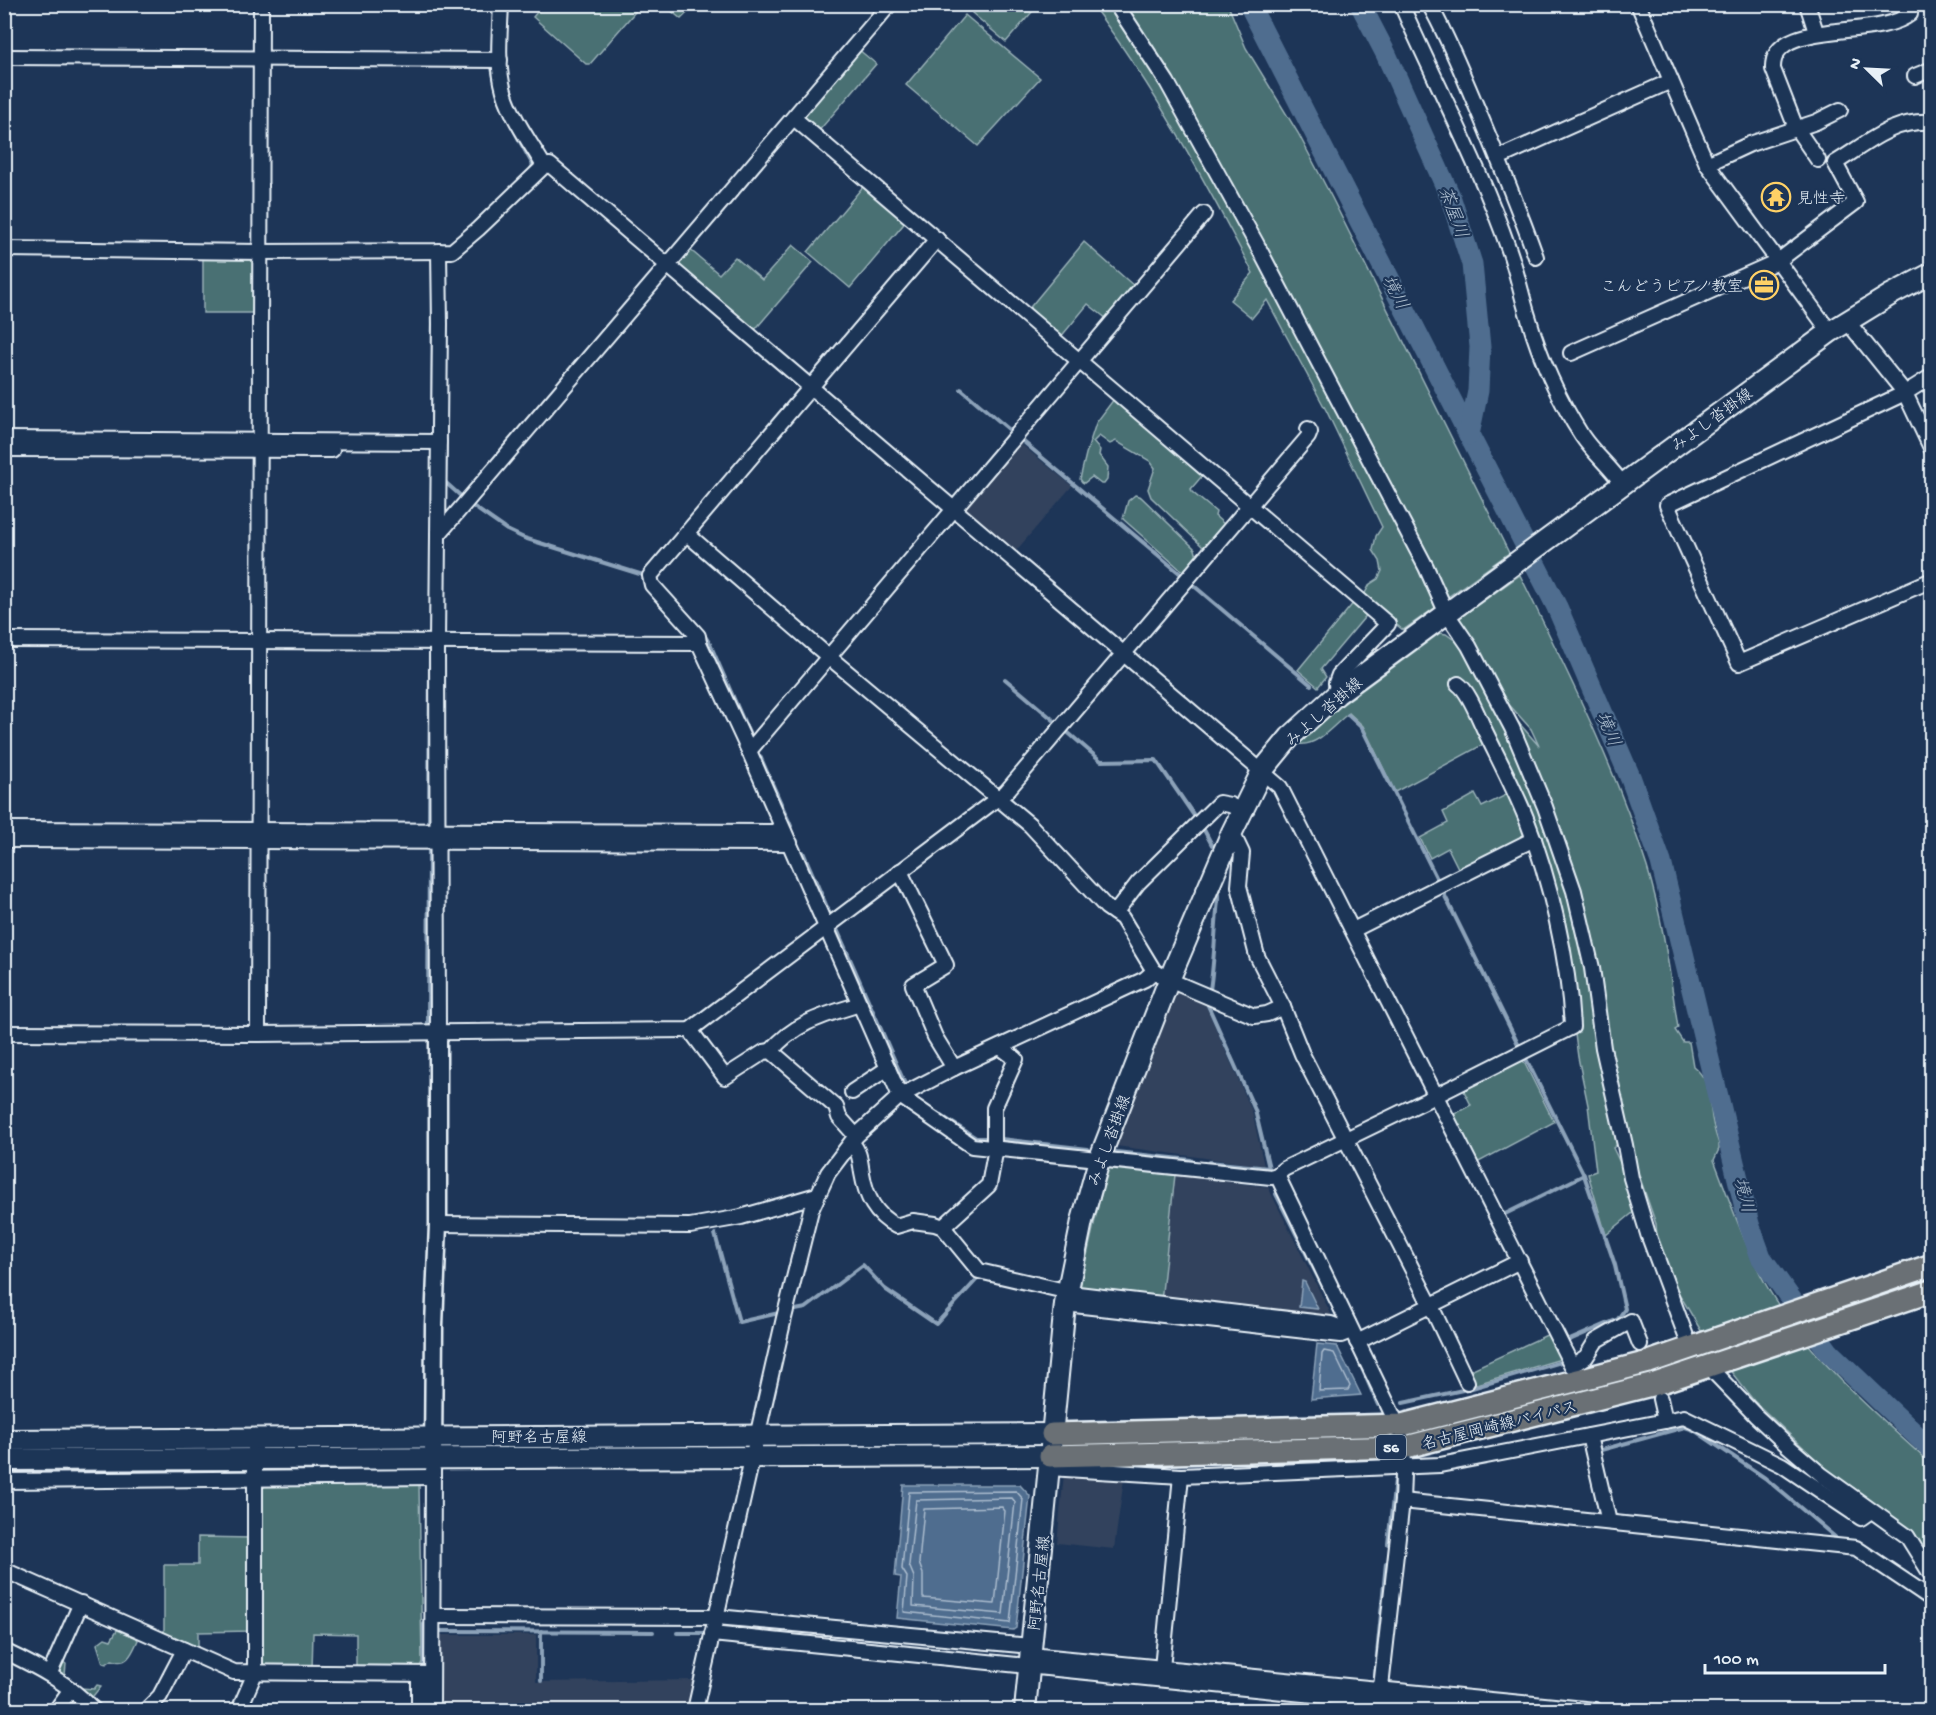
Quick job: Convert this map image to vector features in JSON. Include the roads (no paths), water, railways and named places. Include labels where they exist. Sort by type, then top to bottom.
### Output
[{"type":"main road","name":"みよし沓掛線","points":[[1052,1434],[1066,1297],[1082,1221],[1099,1160],[1161,976],[1262,771],[1290,737],[1337,694],[1830,332],[1932,273]]},
{"type":"main road","name":"名古屋岡崎線バイパス","points":[[1052,1434],[1398,1426],[1649,1362],[1924,1268]]},
{"type":"main road","name":"名古屋岡崎線バイパス","points":[[1049,1462],[1404,1457],[1715,1365],[1932,1291]]},
{"type":"main road","name":"阿野名古屋線","points":[[4,1440],[1052,1434],[1025,1710]]},
{"type":"main road","name":"阿野名古屋線","points":[[4,1460],[254,1468],[433,1468],[753,1458],[1049,1462]]},
{"type":"street","points":[[258,1034],[261,4]]},
{"type":"street","points":[[501,4],[502,83],[528,141],[544,166]]},
{"type":"street","points":[[438,535],[795,119],[890,4]]},
{"type":"street","points":[[1116,4],[1167,82],[1256,243],[1426,567],[1447,614],[1469,646],[1512,728],[1545,807],[1574,891],[1592,968],[1603,1048],[1625,1145],[1630,1178],[1655,1254],[1699,1344]]},
{"type":"street","points":[[1401,4],[1475,165],[1510,251],[1528,318],[1548,373],[1596,456],[1614,471],[1619,488]]},
{"type":"street","points":[[1429,4],[1442,26],[1498,158],[1536,257]]},
{"type":"street","points":[[1807,4],[1816,32]]},
{"type":"street","points":[[1818,160],[1796,128],[1773,69],[1772,59],[1775,52],[1787,42],[1816,32],[1830,33],[1873,28],[1904,19],[1910,14],[1910,4]]},
{"type":"street","points":[[1641,6],[1707,164],[1830,332]]},
{"type":"street","points":[[4,57],[500,60]]},
{"type":"street","points":[[1915,76],[1932,69]]},
{"type":"street","points":[[1498,158],[1671,81]]},
{"type":"street","points":[[1707,164],[1750,144],[1816,122],[1840,110]]},
{"type":"street","points":[[795,119],[1388,624],[1339,675],[1336,683],[1337,694]]},
{"type":"street","points":[[1571,353],[1778,261],[1856,202],[1835,163],[1885,130],[1904,123],[1932,122]]},
{"type":"street","points":[[4,249],[260,252],[452,251],[544,166],[550,165],[1281,787],[1572,1366],[1586,1357],[1596,1341],[1631,1321],[1640,1344]]},
{"type":"street","points":[[749,751],[1204,214]]},
{"type":"street","points":[[937,239],[650,576],[652,585],[699,636],[699,643],[749,751],[900,1096],[972,1146],[1271,1177],[1572,1027],[1559,934],[1533,839],[1510,782],[1473,705],[1463,687],[1458,684]]},
{"type":"street","points":[[418,1710],[426,1674],[433,1616],[434,1326],[438,1224],[439,251]]},
{"type":"street","points":[[1847,321],[1905,393],[1932,450]]},
{"type":"street","points":[[1932,376],[1905,393],[1667,505],[1739,663],[1932,580]]},
{"type":"street","points":[[4,1033],[258,1034],[690,1030],[1006,792],[1308,437],[1310,432],[1308,429]]},
{"type":"street","points":[[4,439],[260,445],[439,446]]},
{"type":"street","points":[[4,449],[260,445]]},
{"type":"street","points":[[687,534],[829,657],[1030,825],[1106,907],[1126,925],[1161,976]]},
{"type":"street","points":[[4,640],[699,643]]},
{"type":"street","points":[[1115,913],[1138,883],[1219,803],[1242,811]]},
{"type":"street","points":[[4,829],[257,836]]},
{"type":"street","points":[[1232,832],[1242,853],[1239,886],[1257,956],[1283,1007],[1302,1054],[1347,1139],[1467,1382]]},
{"type":"street","points":[[4,840],[257,836],[787,838]]},
{"type":"street","points":[[1353,930],[1533,839]]},
{"type":"street","points":[[900,872],[946,965],[913,985],[935,1037],[954,1068]]},
{"type":"street","points":[[695,1710],[784,1318],[811,1210],[828,1173],[854,1139],[900,1096],[1144,978],[1161,976],[1254,1016],[1267,1014],[1283,1007]]},
{"type":"street","points":[[690,1030],[725,1077],[764,1052],[771,1051],[792,1030],[827,1014],[860,1004]]},
{"type":"street","points":[[943,1227],[989,1185],[995,1148],[994,1108],[1016,1059],[1000,1047]]},
{"type":"street","points":[[771,1051],[836,1107],[839,1117],[859,1151],[864,1184],[869,1198],[876,1212],[885,1220],[896,1226],[913,1221],[928,1221],[943,1227],[979,1271],[1066,1297],[1341,1335],[1431,1306],[1520,1261]]},
{"type":"street","points":[[852,1092],[888,1068]]},
{"type":"street","points":[[1277,1175],[1398,1426],[1404,1457],[1402,1501],[1380,1700]]},
{"type":"street","points":[[438,1224],[690,1226],[741,1217],[817,1195]]},
{"type":"street","points":[[1715,1365],[1755,1416],[1788,1446],[1932,1556]]},
{"type":"street","points":[[1660,1399],[1665,1421]]},
{"type":"street","points":[[1049,1462],[1180,1476],[1404,1457],[1440,1465],[1684,1417],[1782,1465],[1861,1518],[1871,1511]]},
{"type":"street","points":[[1588,1436],[1609,1522]]},
{"type":"street","points":[[239,1710],[255,1673],[255,1437]]},
{"type":"street","points":[[4,1481],[254,1468]]},
{"type":"street","points":[[1162,1668],[1180,1476]]},
{"type":"street","points":[[1402,1501],[1856,1548],[1932,1599]]},
{"type":"street","points":[[1907,1536],[1932,1576]]},
{"type":"street","points":[[4,1570],[234,1672],[426,1674]]},
{"type":"street","points":[[50,1673],[81,1603]]},
{"type":"street","points":[[433,1616],[717,1617],[1461,1710]]},
{"type":"street","points":[[712,1634],[1030,1656],[1162,1668],[1380,1700],[1595,1710]]},
{"type":"street","points":[[146,1710],[160,1696],[184,1650]]},
{"type":"street","points":[[4,1651],[50,1673],[94,1710]]},
{"type":"street","points":[[426,1674],[432,1710]]},
{"type":"street","points":[[56,1710],[71,1689]]},
{"type":"water","points":[[1302,1281],[1305,1282],[1318,1309],[1299,1307]]},
{"type":"water","points":[[1317,1344],[1337,1346],[1361,1395],[1311,1399]]},
{"type":"water","points":[[903,1485],[1020,1485],[1030,1496],[1016,1628],[1013,1630],[897,1618],[901,1577],[895,1576]]},
{"type":"waterway","name":"境川","points":[[1249,4],[1557,607],[1631,779],[1661,862],[1749,1224],[1761,1257],[1829,1352],[1932,1450]]},
{"type":"waterway","name":"茶屋川","points":[[1360,4],[1386,54],[1450,196],[1472,264],[1480,347],[1478,391],[1469,435]]},
{"type":"waterway","points":[[492,68],[503,107],[533,165],[530,171]]},
{"type":"waterway","points":[[432,436],[433,297]]},
{"type":"waterway","points":[[961,389],[1012,432]]},
{"type":"waterway","points":[[1019,438],[1183,576]]},
{"type":"waterway","points":[[446,444],[445,482],[463,498]]},
{"type":"waterway","points":[[432,456],[432,500]]},
{"type":"waterway","points":[[474,507],[507,530],[524,538],[643,575]]},
{"type":"waterway","points":[[1193,585],[1311,685]]},
{"type":"waterway","points":[[703,633],[749,733]]},
{"type":"waterway","points":[[429,827],[430,651]]},
{"type":"waterway","points":[[1005,679],[1057,723]]},
{"type":"waterway","points":[[1348,715],[1362,728],[1439,883]]},
{"type":"waterway","points":[[1065,730],[1101,761],[1156,760],[1197,820]]},
{"type":"waterway","points":[[760,756],[791,826]]},
{"type":"waterway","points":[[1202,826],[1212,845]]},
{"type":"waterway","points":[[428,1024],[429,848]]},
{"type":"waterway","points":[[803,852],[830,914]]},
{"type":"waterway","points":[[1210,990],[1219,890]]},
{"type":"waterway","points":[[1442,890],[1520,1048]]},
{"type":"waterway","points":[[836,927],[905,1084]]},
{"type":"waterway","points":[[1206,1001],[1255,1110],[1269,1168],[1209,1162]]},
{"type":"waterway","points":[[1525,1057],[1584,1175],[1615,1265],[1625,1309],[1618,1319],[1565,1342]]},
{"type":"waterway","points":[[937,1113],[976,1138],[988,1138]]},
{"type":"waterway","points":[[1001,1139],[1088,1149]]},
{"type":"waterway","points":[[1116,1152],[1191,1160]]},
{"type":"waterway","points":[[1503,1215],[1584,1175]]},
{"type":"waterway","points":[[1276,1194],[1330,1301]]},
{"type":"waterway","points":[[715,1234],[739,1322],[779,1313]]},
{"type":"waterway","points":[[790,1311],[806,1308],[863,1265],[885,1289],[936,1324],[980,1276],[982,1277]]},
{"type":"waterway","points":[[1358,1359],[1378,1405]]},
{"type":"waterway","points":[[1403,1403],[1472,1388],[1561,1362]]},
{"type":"waterway","points":[[1601,1450],[1685,1427],[1694,1430],[1765,1478],[1835,1537]]},
{"type":"waterway","points":[[1388,1544],[1395,1480]]},
{"type":"waterway","points":[[1374,1685],[1386,1563]]},
{"type":"waterway","points":[[1892,1580],[1901,1586]]},
{"type":"waterway","points":[[1918,1598],[1932,1608]]},
{"type":"waterway","points":[[424,1624],[424,1668]]},
{"type":"waterway","points":[[440,1631],[653,1632]]},
{"type":"waterway","points":[[541,1631],[541,1681]]},
{"type":"waterway","points":[[677,1633],[705,1633]]},
{"type":"waterway","points":[[1461,1704],[1523,1710]]},
{"type":"place","name":"見性寺","points":[[1776,197]]},
{"type":"place","name":"こんどうピアノ教室","points":[[1764,285]]}]
